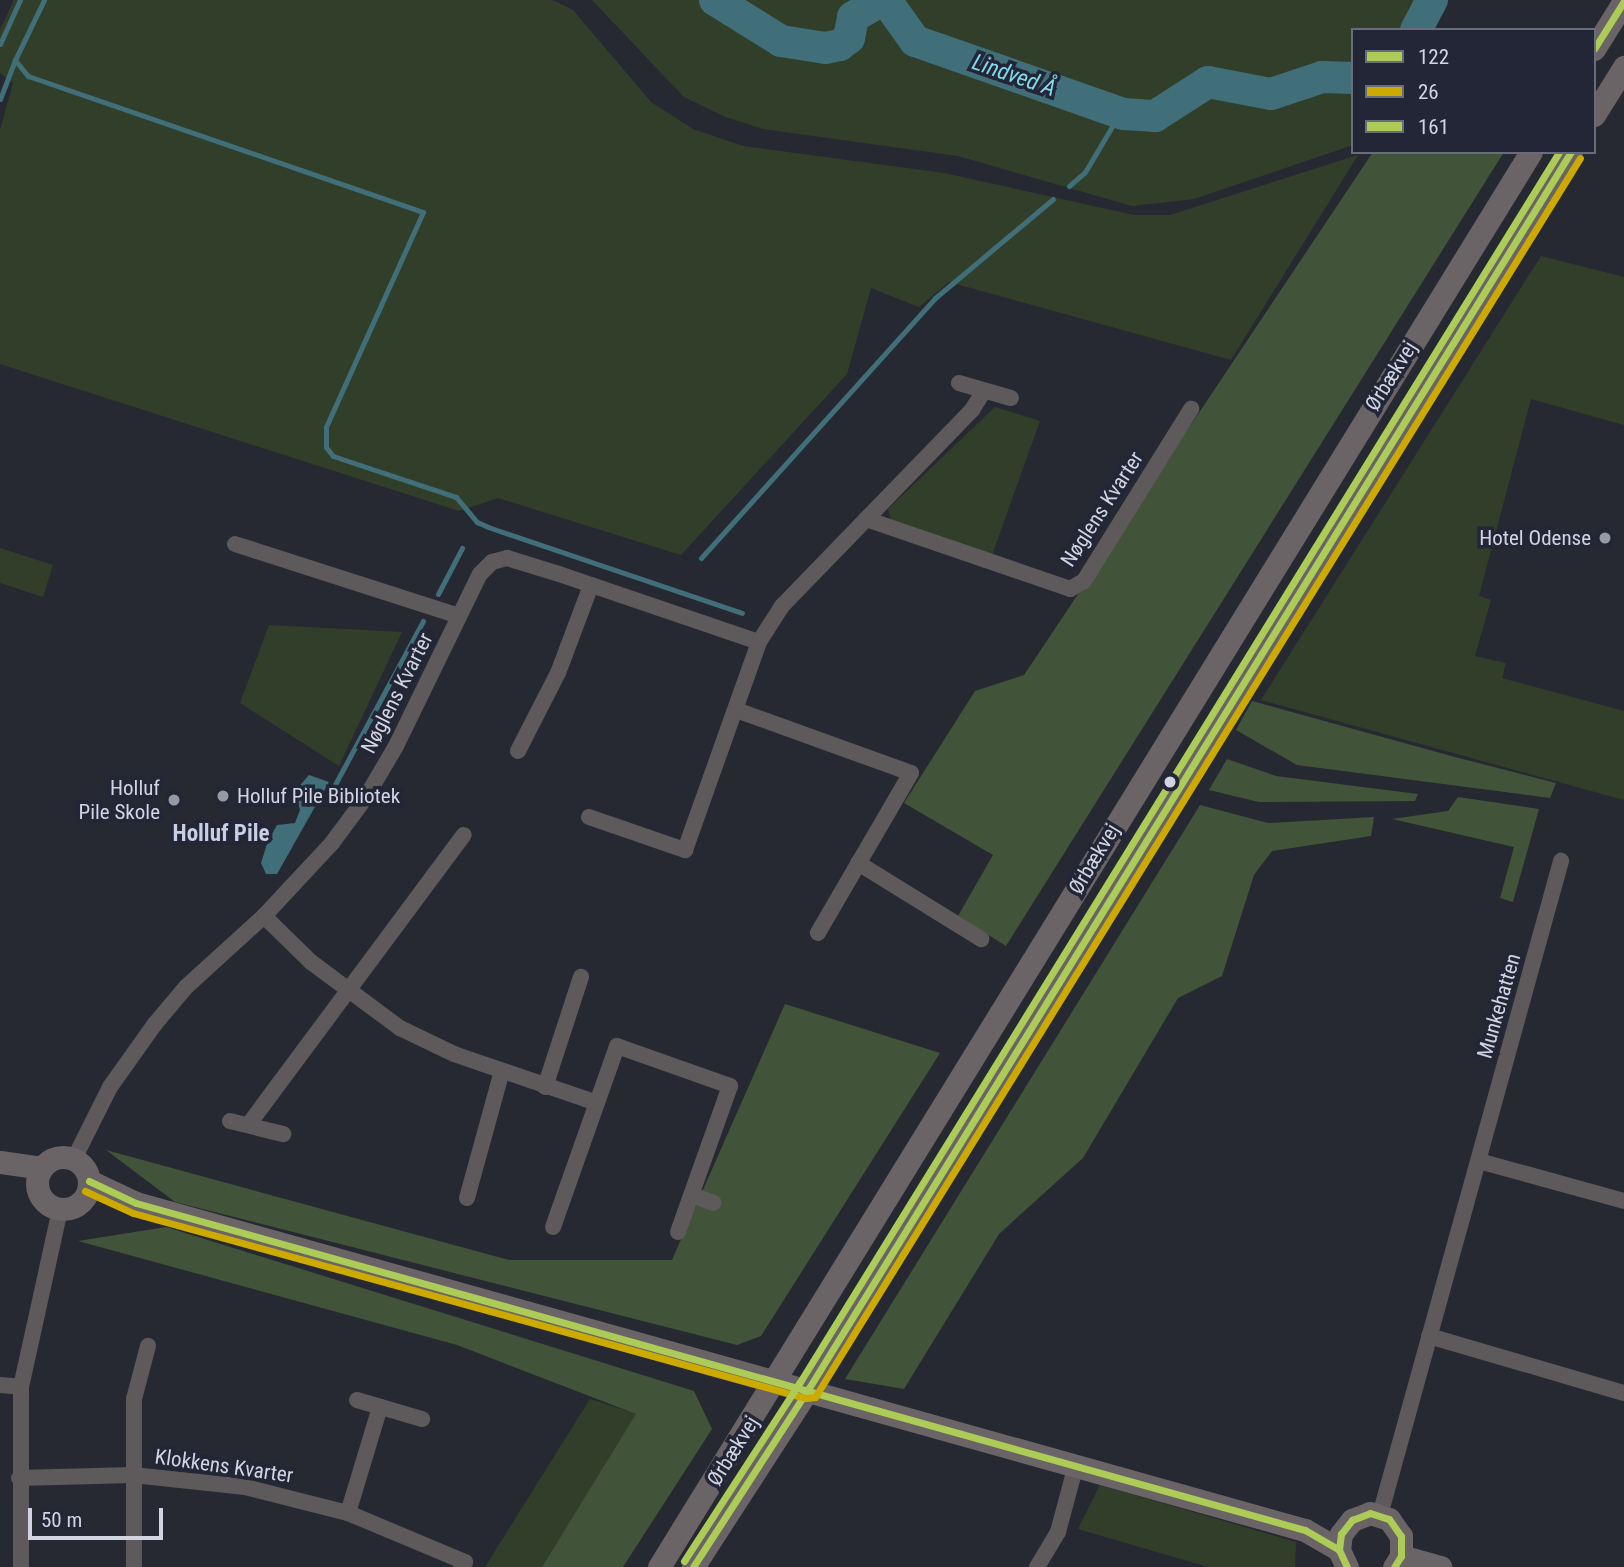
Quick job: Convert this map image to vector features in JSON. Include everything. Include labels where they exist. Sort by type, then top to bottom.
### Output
[{"type":"main road","points":[[1596,47],[1624,1]]},
{"type":"main road","points":[[1596,112],[1624,67]]},
{"type":"main road","name":"Ørbækvej","points":[[659,1567],[779,1380],[1178,720],[1530,154]]},
{"type":"main road","name":"Ørbækvej","points":[[693,1567],[809,1388],[1570,154]]},
{"type":"main road","points":[[57,1158],[74,1159],[85,1168],[87,1189],[74,1207],[60,1209],[45,1201],[40,1177],[57,1158]]},
{"type":"main road","points":[[0,1162],[40,1177]]},
{"type":"main road","points":[[0,1169],[40,1177]]},
{"type":"main road","points":[[87,1189],[809,1388],[1305,1530],[1345,1527],[1361,1515],[1380,1515],[1397,1527],[1397,1562],[1440,1567]]},
{"type":"main road","points":[[1343,1559],[1345,1527]]},
{"type":"main road","points":[[1305,1530],[1343,1559]]},
{"type":"street","points":[[959,383],[1011,398]]},
{"type":"street","points":[[589,817],[685,850],[759,642],[782,606],[972,410],[984,391]]},
{"type":"street","name":"Nøglens Kvarter","points":[[866,519],[1070,589],[1084,581],[1191,409]]},
{"type":"street","name":"Nøglens Kvarter","points":[[235,544],[459,616]]},
{"type":"street","name":"Nøglens Kvarter","points":[[74,1159],[110,1087],[154,1025],[186,987],[264,916],[332,843],[366,796],[396,746],[480,574],[492,562],[507,558],[759,642]]},
{"type":"street","points":[[518,751],[558,673],[591,585]]},
{"type":"street","points":[[736,710],[911,773],[818,933]]},
{"type":"street","points":[[249,1124],[346,990],[464,835]]},
{"type":"street","name":"Munkehatten","points":[[1380,1515],[1561,861]]},
{"type":"street","points":[[858,863],[981,939]]},
{"type":"street","points":[[264,916],[346,990],[400,1028],[502,1071],[597,1103]]},
{"type":"street","points":[[545,1087],[581,977]]},
{"type":"street","points":[[553,1227],[617,1046],[730,1086],[678,1232]]},
{"type":"street","points":[[467,1198],[502,1071]]},
{"type":"street","points":[[230,1121],[283,1135]]},
{"type":"street","points":[[1479,1161],[1624,1201]]},
{"type":"street","points":[[692,1195],[714,1203]]},
{"type":"street","points":[[22,1567],[19,1478],[21,1387],[60,1209]]},
{"type":"street","points":[[1429,1336],[1624,1393]]},
{"type":"street","name":"Klokkens Kvarter","points":[[134,1567],[134,1399],[148,1346]]},
{"type":"street","points":[[0,1385],[21,1387]]},
{"type":"street","points":[[358,1400],[422,1419]]},
{"type":"street","points":[[348,1513],[380,1407]]},
{"type":"street","points":[[1037,1567],[1058,1532],[1076,1465]]},
{"type":"street","name":"Klokkens Kvarter","points":[[19,1478],[133,1475],[246,1487],[348,1513],[465,1562],[461,1567]]},
{"type":"green space","points":[[14,0],[553,0],[573,10],[651,102],[693,129],[743,146],[944,173],[1134,215],[1170,215],[1358,155],[1231,360],[949,282],[919,307],[871,288],[847,374],[681,555],[498,498],[459,511],[0,364],[0,130],[13,83],[0,73],[0,30]]},
{"type":"green space","points":[[592,0],[1445,0],[1430,28],[1351,28],[1351,146],[1194,199],[1132,206],[958,156],[763,129],[723,116],[684,97]]},
{"type":"green space","points":[[1372,154],[1503,154],[1006,946],[958,916],[993,855],[904,803],[975,691],[1024,675]]},
{"type":"green space","points":[[1541,256],[1624,277],[1624,425],[1531,399],[1479,596],[1491,600],[1475,656],[1506,663],[1502,678],[1624,711],[1624,800],[1261,700]]},
{"type":"green space","points":[[995,407],[1040,421],[992,555],[891,520],[888,509]]},
{"type":"green space","points":[[0,548],[53,565],[43,597],[0,583]]},
{"type":"green space","points":[[269,625],[402,632],[339,766],[240,703]]},
{"type":"green space","points":[[1252,701],[1556,783],[1550,798],[1297,765],[1236,730]]},
{"type":"green space","points":[[1227,759],[1276,776],[1418,794],[1415,801],[1259,802],[1209,790]]},
{"type":"green space","points":[[1458,797],[1539,809],[1513,902],[1500,898],[1514,847],[1392,819],[1448,811]]},
{"type":"green space","points":[[1200,805],[1268,823],[1374,817],[1371,836],[1272,851],[1254,875],[1222,976],[1178,998],[1083,1158],[999,1234],[904,1389],[845,1379]]},
{"type":"green space","points":[[785,1004],[940,1053],[761,1336],[737,1345],[175,1202],[106,1150],[509,1260],[672,1260]]},
{"type":"green space","points":[[166,1227],[694,1391],[712,1429],[623,1567],[542,1567],[636,1414],[457,1345],[78,1241]]},
{"type":"green space","points":[[590,1399],[637,1414],[542,1567],[485,1567]]},
{"type":"green space","points":[[1100,1485],[1296,1542],[1295,1567],[1208,1567],[1078,1529]]},
{"type":"water","points":[[309,775],[329,782],[277,874],[266,874],[261,863],[268,841],[277,825],[295,823],[300,810],[295,791]]},
{"type":"waterway","points":[[0,44],[20,0]]},
{"type":"waterway","points":[[44,0],[15,60],[28,76],[423,212],[326,427],[326,447],[333,456],[456,497],[477,522],[488,527],[742,613]]},
{"type":"waterway","name":"Lindved Å","points":[[715,0],[781,41],[825,48],[840,45],[849,38],[853,17],[879,2],[890,6],[915,41],[1124,114],[1155,116],[1208,82],[1271,94],[1322,77],[1351,78]]},
{"type":"waterway","name":"Lindved Å","points":[[1417,28],[1432,0]]},
{"type":"waterway","points":[[0,99],[15,60]]},
{"type":"waterway","points":[[1069,186],[1085,172],[1120,113]]},
{"type":"waterway","points":[[701,558],[935,298],[1053,199]]},
{"type":"waterway","points":[[438,594],[462,548]]},
{"type":"waterway","points":[[332,790],[423,621]]},
{"type":"transit line","name":"122","points":[[1596,46],[1624,1]]},
{"type":"transit line","name":"161","points":[[684,1561],[800,1382],[1558,154]]},
{"type":"transit line","name":"122","points":[[693,1567],[809,1388],[1570,154]]},
{"type":"transit line","name":"26","points":[[85,1191],[133,1213],[806,1398],[815,1397],[1580,158]]},
{"type":"transit line","name":"122","points":[[89,1181],[136,1203],[1305,1530],[1339,1550]]},
{"type":"transit line","name":"122","points":[[1347,1567],[1339,1550],[1341,1534],[1352,1520],[1370,1513],[1389,1519],[1401,1536],[1401,1556],[1394,1567]]},
{"type":"place","name":"Hotel Odense","points":[[1605,538]]},
{"type":"place","name":"Holluf Pile Bibliotek","points":[[223,796]]},
{"type":"place","name":"Holluf Pile Skole","points":[[174,800]]},
{"type":"district","name":"Holluf Pile","points":[[221,834]]}]
